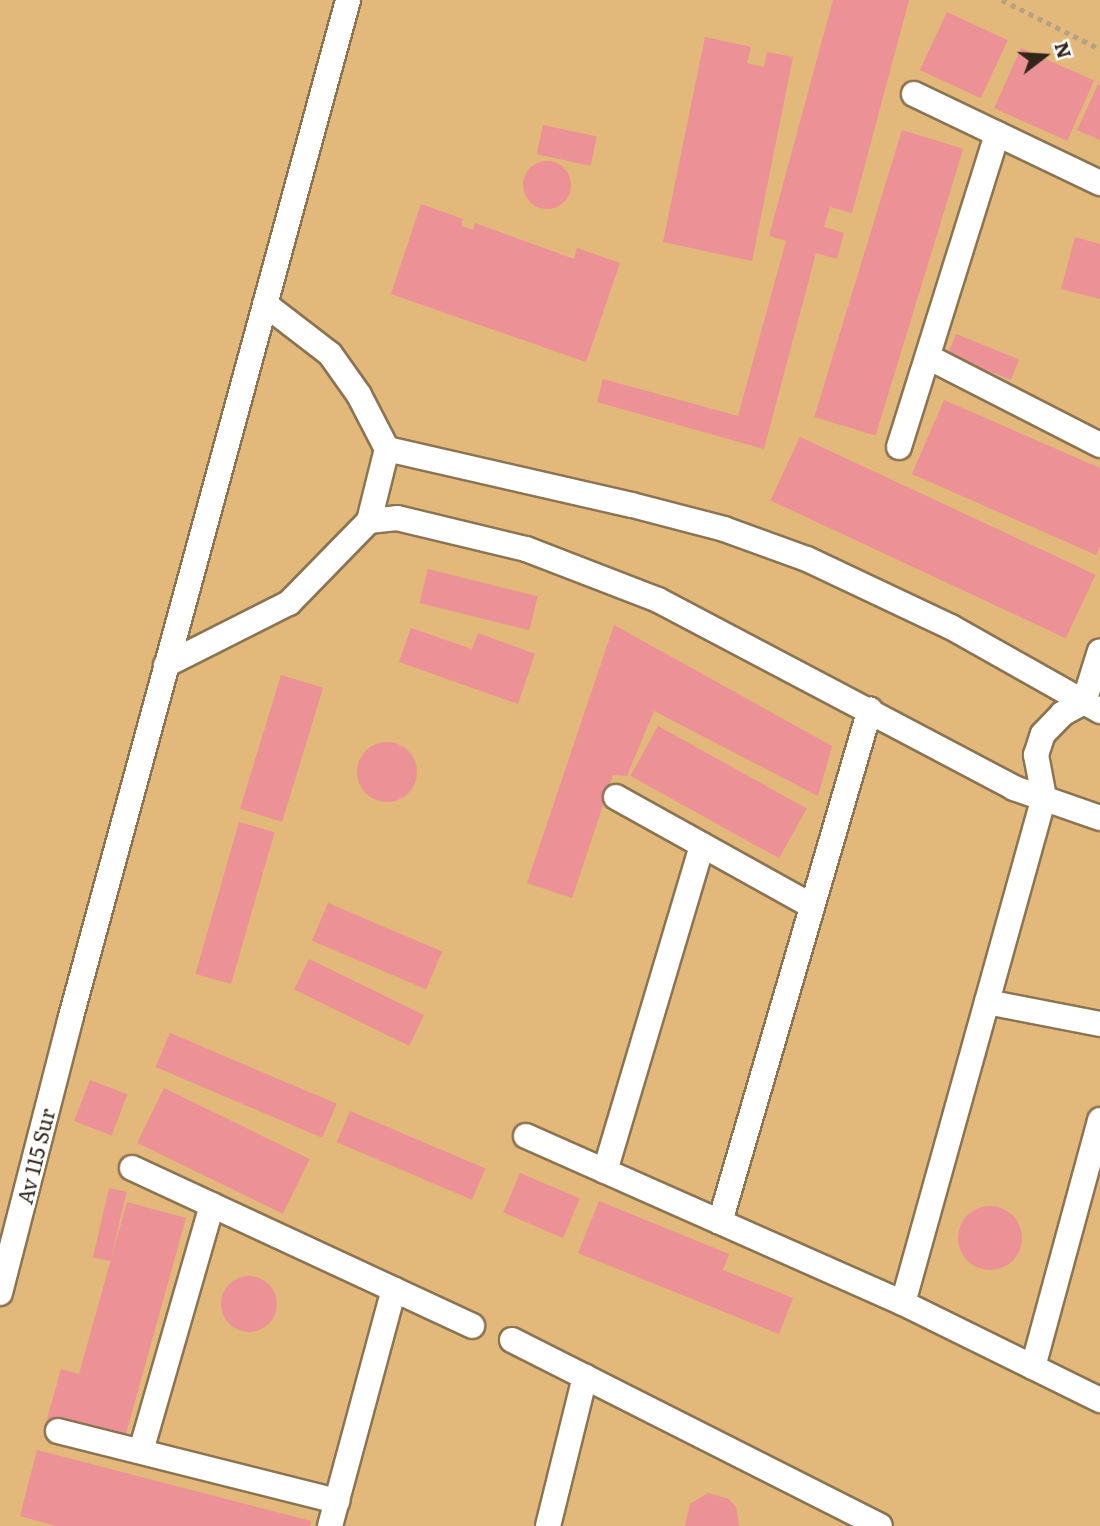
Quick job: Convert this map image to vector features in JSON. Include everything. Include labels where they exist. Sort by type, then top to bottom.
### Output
[{"type":"street","name":"Av 115 Sur","points":[[0,1293],[70,1020],[348,0]]},
{"type":"street","points":[[914,94],[1100,183]]},
{"type":"street","points":[[899,447],[997,134]]},
{"type":"street","points":[[166,665],[289,603],[369,521],[387,449],[359,395],[330,354],[265,304]]},
{"type":"street","points":[[928,358],[1100,444]]},
{"type":"street","points":[[387,449],[645,508],[807,559],[951,626],[1092,706]]},
{"type":"street","points":[[369,521],[397,518],[526,549],[658,600],[870,709],[1014,788],[1094,813]]},
{"type":"street","points":[[1092,706],[1100,651]]},
{"type":"street","points":[[903,1303],[1044,797],[1036,755],[1042,734],[1062,714],[1092,706]]},
{"type":"street","points":[[720,1222],[870,709]]},
{"type":"street","points":[[616,797],[812,906]]},
{"type":"street","points":[[605,1171],[702,845]]},
{"type":"street","points":[[987,1002],[1100,1024]]},
{"type":"street","points":[[1033,1367],[1100,1120]]},
{"type":"street","points":[[526,1136],[903,1303],[1100,1400]]},
{"type":"street","points":[[132,1168],[472,1326]]},
{"type":"street","points":[[141,1451],[212,1205]]},
{"type":"street","points":[[330,1526],[394,1289]]},
{"type":"street","points":[[512,1340],[865,1523]]},
{"type":"street","points":[[548,1526],[585,1376]]},
{"type":"street","points":[[58,1430],[337,1501]]},
{"type":"path","points":[[1002,0],[1100,49]]},
{"type":"shaded area","points":[[0,0],[1100,0],[1100,1526],[0,1526]]},
{"type":"building","points":[[833,0],[909,0],[852,213],[830,207],[824,227],[844,233],[837,259],[816,253],[764,449],[597,402],[603,379],[738,416],[786,241],[769,236]]},
{"type":"building","points":[[947,12],[1008,40],[981,98],[920,70]]},
{"type":"building","points":[[705,37],[751,47],[747,63],[764,67],[767,52],[793,57],[752,261],[663,242]]},
{"type":"building","points":[[1021,48],[1094,81],[1067,141],[994,108]]},
{"type":"building","points":[[1098,84],[1100,86],[1100,140],[1077,130]]},
{"type":"building","points":[[543,125],[597,136],[591,166],[537,154]]},
{"type":"building","points":[[902,130],[963,149],[875,436],[814,417]]},
{"type":"building","points":[[547,161],[564,168],[571,185],[564,202],[547,209],[530,202],[523,185],[530,168]]},
{"type":"building","points":[[421,204],[463,219],[461,226],[473,230],[475,223],[574,259],[577,248],[620,263],[586,362],[391,294]]},
{"type":"building","points":[[1075,237],[1100,244],[1100,299],[1061,289]]},
{"type":"building","points":[[956,334],[1019,359],[1011,380],[948,354]]},
{"type":"building","points":[[944,400],[1100,468],[1100,546],[1096,555],[912,474]]},
{"type":"building","points":[[800,437],[1095,575],[1066,638],[770,500]]},
{"type":"building","points":[[428,569],[538,596],[529,630],[420,603]]},
{"type":"building","points":[[614,625],[832,746],[818,796],[654,711],[627,776],[613,775],[572,898],[527,883]]},
{"type":"building","points":[[411,628],[472,649],[478,633],[535,654],[518,704],[399,662]]},
{"type":"building","points":[[281,675],[323,688],[282,822],[240,809]]},
{"type":"building","points":[[658,726],[807,808],[779,858],[630,776]]},
{"type":"building","points":[[387,742],[399,744],[412,755],[417,772],[415,784],[404,797],[387,802],[375,800],[362,789],[357,772],[359,760],[370,747]]},
{"type":"building","points":[[239,822],[275,832],[231,984],[195,974]]},
{"type":"building","points":[[328,903],[442,951],[426,989],[312,941]]},
{"type":"building","points":[[309,959],[424,1015],[409,1046],[294,990]]},
{"type":"building","points":[[170,1033],[337,1104],[322,1138],[156,1067]]},
{"type":"building","points":[[90,1080],[127,1094],[112,1135],[74,1121]]},
{"type":"building","points":[[164,1088],[310,1159],[283,1214],[137,1143]]},
{"type":"building","points":[[350,1111],[485,1168],[472,1200],[337,1142]]},
{"type":"building","points":[[520,1173],[580,1198],[563,1238],[503,1213]]},
{"type":"building","points":[[109,1188],[127,1192],[111,1261],[93,1257]]},
{"type":"building","points":[[599,1201],[729,1254],[723,1270],[793,1298],[779,1334],[578,1253]]},
{"type":"building","points":[[127,1202],[186,1218],[124,1441],[47,1419],[61,1369],[79,1374]]},
{"type":"building","points":[[990,1206],[1002,1208],[1013,1215],[1020,1226],[1020,1250],[1013,1261],[1002,1268],[990,1270],[978,1268],[967,1261],[960,1250],[958,1238],[960,1226],[967,1215],[978,1208]]},
{"type":"building","points":[[244,1276],[254,1276],[269,1284],[275,1293],[275,1315],[269,1324],[254,1332],[244,1332],[226,1320],[221,1309],[221,1299],[233,1281]]},
{"type":"building","points":[[37,1450],[311,1521],[310,1526],[56,1526],[20,1516]]},
{"type":"building","points":[[708,1493],[729,1499],[736,1507],[739,1526],[685,1526],[690,1504]]}]
